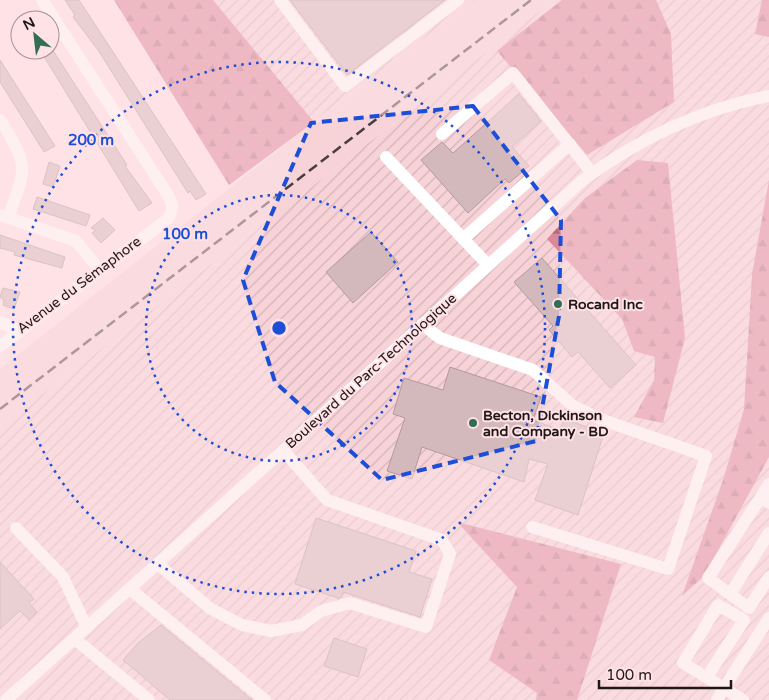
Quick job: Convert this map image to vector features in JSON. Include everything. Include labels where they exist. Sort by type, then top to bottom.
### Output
[{"type":"street","name":"Avenue du Sémaphore","points":[[0,346],[99,269],[168,219],[173,211],[173,205],[42,0]]},
{"type":"street","points":[[280,0],[345,86],[458,0]]},
{"type":"street","points":[[442,134],[513,73],[592,173]]},
{"type":"street","name":"Boulevard du Parc-Technologique","points":[[6,700],[592,173],[628,149],[684,121],[748,100],[769,96]]},
{"type":"street","points":[[0,120],[17,147],[22,162],[23,179],[4,216],[76,241],[99,269]]},
{"type":"street","points":[[463,239],[570,144]]},
{"type":"street","points":[[386,157],[488,265]]},
{"type":"street","points":[[0,322],[19,331]]},
{"type":"street","points":[[422,324],[440,338],[533,370],[564,399],[590,414],[618,427],[706,456],[668,569],[532,527]]},
{"type":"street","points":[[158,564],[211,609],[242,625],[271,631],[302,625],[321,611],[350,604],[426,628],[450,554],[442,540],[327,500],[283,450]]},
{"type":"street","points":[[769,484],[765,500],[708,578],[749,608],[769,577]]},
{"type":"street","points":[[16,528],[63,577],[87,628]]},
{"type":"street","points":[[730,594],[769,533]]},
{"type":"street","points":[[130,589],[265,700]]},
{"type":"street","points":[[707,677],[744,620],[718,605],[683,663],[743,700]]},
{"type":"street","points":[[717,700],[769,618]]},
{"type":"street","points":[[74,639],[149,700]]},
{"type":"highlighted area","points":[[473,106],[561,220],[559,316],[536,441],[382,480],[275,382],[243,280],[311,123]]},
{"type":"shaded area","points":[[114,0],[475,0],[229,185]]},
{"type":"shaded area","points":[[475,0],[554,0],[0,427],[0,369],[314,122]]},
{"type":"shaded area","points":[[554,0],[769,0],[769,700],[0,700],[0,427]]},
{"type":"green space","points":[[114,0],[213,0],[314,122],[229,185]]},
{"type":"green space","points":[[562,0],[656,0],[671,34],[674,102],[587,155],[497,51]]},
{"type":"green space","points":[[762,0],[769,0],[769,37],[755,34]]},
{"type":"green space","points":[[637,160],[668,163],[685,338],[663,423],[634,417],[654,380],[655,357],[634,351],[622,319],[547,239],[585,198]]},
{"type":"green space","points":[[769,180],[769,457],[704,576],[682,596],[724,477],[744,409],[752,274]]},
{"type":"green space","points":[[457,522],[621,564],[577,700],[536,700],[537,693],[489,660],[517,587]]},
{"type":"building","points":[[65,0],[79,0],[206,194],[196,200],[190,191],[188,193],[98,50],[73,17],[75,15]]},
{"type":"building","points":[[290,0],[445,0],[347,75]]},
{"type":"building","points":[[0,60],[55,146],[44,152],[0,82]]},
{"type":"building","points":[[46,60],[59,60],[127,165],[125,166],[152,203],[139,211]]},
{"type":"building","points":[[519,94],[541,121],[512,147],[529,166],[509,183],[505,179],[468,213],[421,160],[442,142],[453,153]]},
{"type":"building","points":[[49,162],[60,166],[53,187],[43,184]]},
{"type":"building","points":[[37,197],[90,215],[86,226],[33,209]]},
{"type":"building","points":[[103,218],[115,230],[101,243],[92,233],[96,230],[91,228]]},
{"type":"building","points":[[371,232],[398,262],[353,303],[326,272]]},
{"type":"building","points":[[0,235],[65,257],[62,268],[14,255],[15,252],[0,248]]},
{"type":"building","name":"Rocand Inc","points":[[542,258],[636,365],[610,388],[578,352],[572,357],[549,330],[553,326],[514,282]]},
{"type":"building","points":[[3,288],[20,292],[14,309],[3,305],[4,300],[0,297]]},
{"type":"building","name":"Becton, Dickinson and Company - BD","points":[[450,367],[541,397],[533,420],[560,430],[564,419],[604,433],[578,515],[535,500],[548,464],[529,459],[524,482],[422,447],[412,479],[387,471],[405,418],[393,414],[404,378],[443,390]]},
{"type":"building","points":[[316,518],[416,551],[409,572],[432,579],[420,617],[343,592],[342,597],[338,598],[295,584]]},
{"type":"building","points":[[0,562],[34,599],[29,603],[37,612],[29,620],[20,611],[0,629]]},
{"type":"building","points":[[161,625],[252,700],[170,700],[123,660],[138,643]]},
{"type":"building","points":[[334,638],[367,649],[358,677],[324,666]]},
{"type":"railway","points":[[0,409],[531,0]]},
{"type":"place","name":"Rocand Inc","points":[[558,304]]},
{"type":"place","name":"Becton, Dickinson and Company - BD","points":[[473,423]]}]
